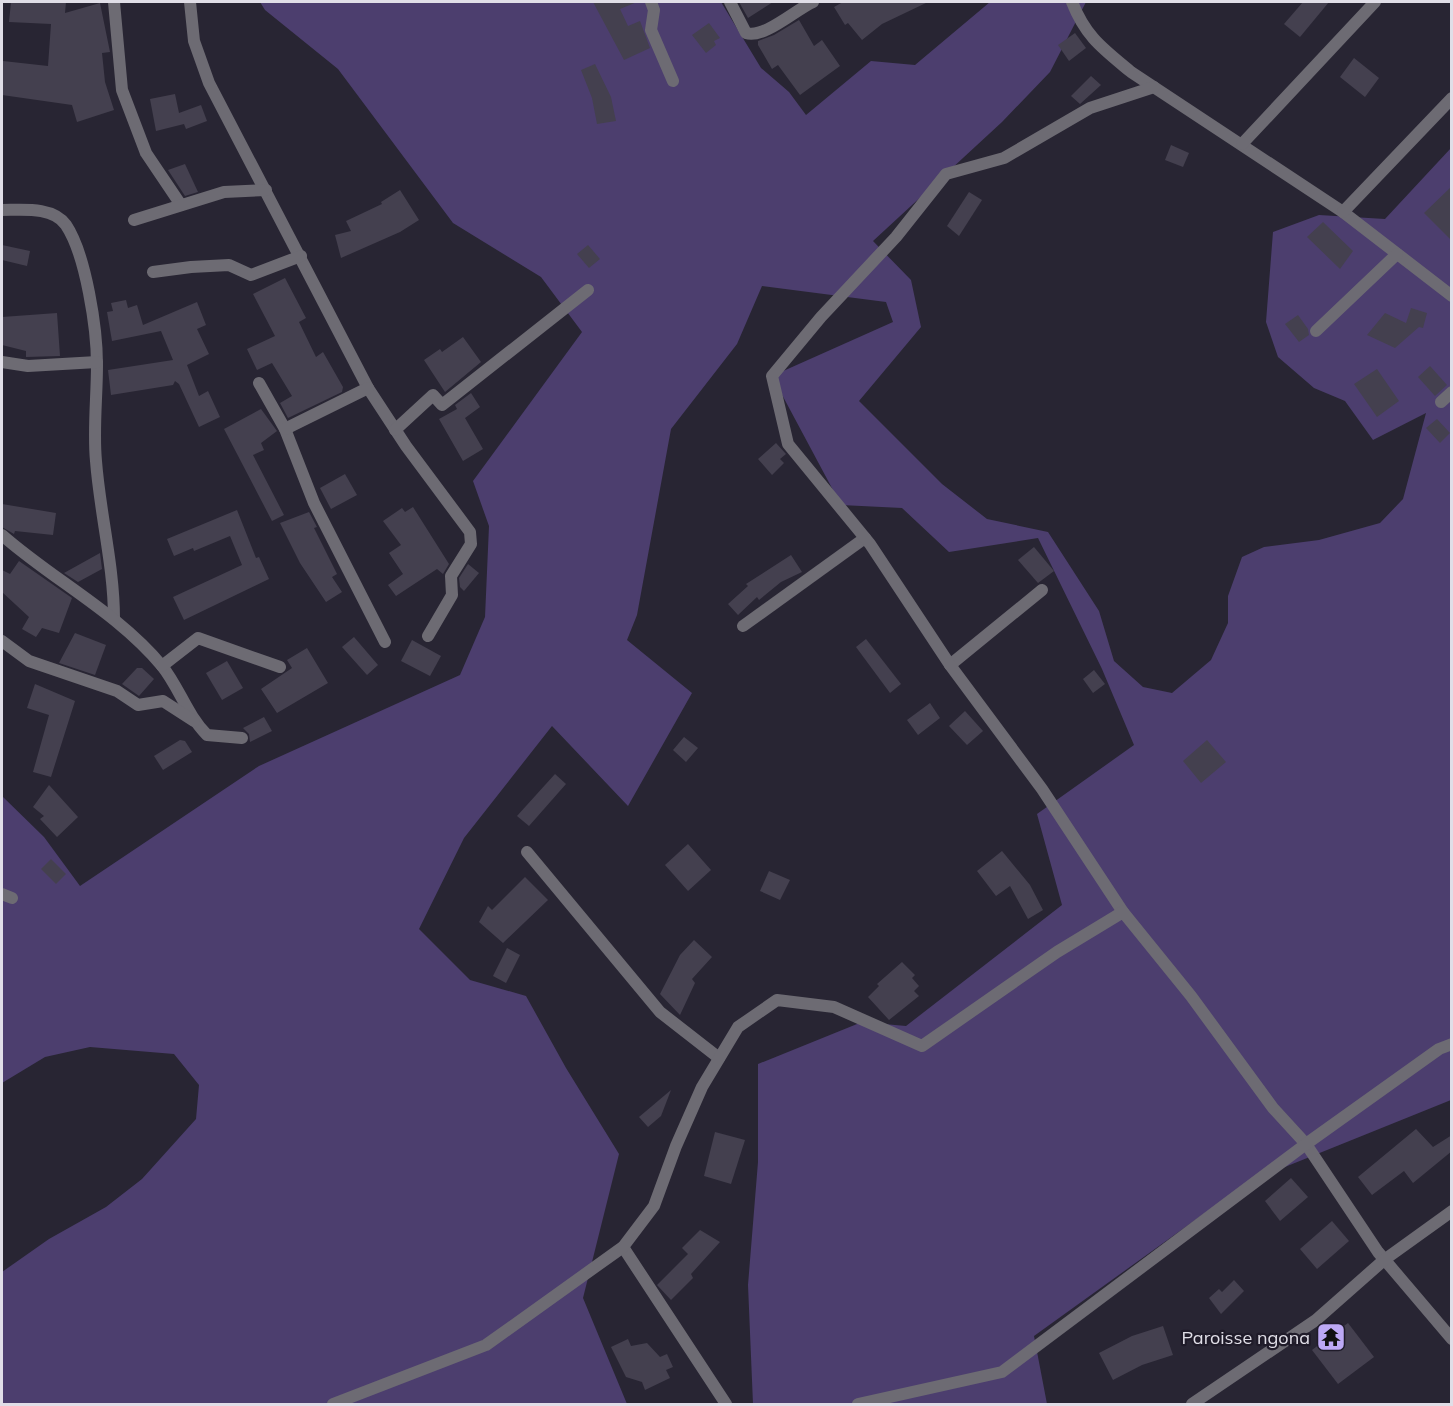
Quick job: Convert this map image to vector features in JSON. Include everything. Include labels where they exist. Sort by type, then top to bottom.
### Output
[{"type":"street","points":[[114,2],[122,90],[146,153],[181,205]]},
{"type":"street","points":[[190,2],[194,41],[209,83],[368,388],[395,430],[472,537],[471,544],[451,576],[452,595],[428,636]]},
{"type":"street","points":[[651,2],[654,10],[651,30],[673,81]]},
{"type":"street","points":[[729,2],[746,33],[752,35],[764,33],[794,11],[813,2]]},
{"type":"street","points":[[1072,2],[1081,25],[1099,46],[1154,87],[1343,212],[1452,296]]},
{"type":"street","points":[[1242,144],[1375,2]]},
{"type":"street","points":[[1154,87],[1090,108],[1004,158],[946,174],[896,237],[821,317],[772,376],[788,444],[865,538],[950,665],[1042,789],[1123,912],[1191,996],[1273,1108],[1306,1144],[1384,1260],[1452,1339]]},
{"type":"street","points":[[1343,212],[1452,98]]},
{"type":"street","points":[[134,220],[224,192],[266,190]]},
{"type":"street","points":[[2,210],[42,211],[65,223],[80,256],[87,283],[97,362],[95,459],[114,588],[114,619]]},
{"type":"street","points":[[1316,331],[1396,254]]},
{"type":"street","points":[[153,272],[229,265],[251,275],[301,256]]},
{"type":"street","points":[[395,430],[433,394],[442,405],[588,290]]},
{"type":"street","points":[[2,362],[28,366],[97,362]]},
{"type":"street","points":[[260,384],[285,429],[314,503],[385,642]]},
{"type":"street","points":[[285,429],[368,388]]},
{"type":"street","points":[[1441,402],[1452,392]]},
{"type":"street","points":[[2,535],[36,565],[114,619],[162,666],[197,723]]},
{"type":"street","points":[[743,626],[865,538]]},
{"type":"street","points":[[950,665],[1042,590]]},
{"type":"street","points":[[162,666],[198,638],[280,667]]},
{"type":"street","points":[[2,641],[29,661],[117,691],[138,705],[163,701],[197,723],[210,736],[242,738]]},
{"type":"street","points":[[527,852],[660,1012],[719,1058]]},
{"type":"street","points":[[333,1404],[486,1345],[623,1247],[654,1206],[676,1146],[702,1087],[738,1027],[777,1000],[834,1007],[922,1046],[1057,952],[1123,912]]},
{"type":"street","points":[[858,1404],[1002,1372],[1306,1144],[1439,1049],[1452,1044]]},
{"type":"street","points":[[1192,1404],[1316,1320],[1384,1260],[1452,1211]]},
{"type":"street","points":[[623,1247],[726,1404]]},
{"type":"shaded area","points":[[260,2],[721,2],[761,68],[789,92],[806,115],[871,61],[915,65],[990,2],[1086,2],[1050,72],[1002,122],[873,241],[911,280],[921,327],[859,401],[942,484],[987,519],[1048,532],[1099,611],[1114,661],[1143,687],[1172,693],[1211,660],[1228,623],[1228,596],[1242,557],[1264,547],[1319,540],[1380,523],[1403,499],[1426,413],[1373,440],[1345,401],[1314,388],[1278,357],[1266,322],[1273,232],[1319,215],[1385,219],[1451,148],[1451,1100],[1248,1182],[1034,1336],[1047,1404],[753,1404],[748,1285],[758,1162],[758,1064],[862,1022],[906,1026],[1062,905],[1037,814],[1134,745],[1102,669],[1038,538],[949,552],[902,508],[841,505],[772,376],[893,322],[886,302],[762,286],[737,344],[671,429],[637,615],[627,640],[692,693],[628,806],[552,726],[464,838],[419,929],[470,980],[526,996],[566,1068],[619,1154],[583,1298],[627,1404],[2,1404],[2,1272],[49,1239],[106,1207],[142,1179],[196,1119],[199,1085],[174,1054],[90,1047],[45,1057],[2,1083],[2,796],[44,837],[80,886],[259,766],[460,675],[485,617],[489,526],[473,481],[582,332],[541,277],[453,223],[338,69],[265,10]]},
{"type":"building","points":[[11,2],[66,2],[65,13],[100,3],[110,52],[102,53],[105,82],[114,110],[77,122],[72,105],[2,95],[3,61],[48,66],[51,24],[9,22]]},
{"type":"building","points":[[593,2],[637,2],[620,9],[628,26],[640,21],[650,48],[624,60]]},
{"type":"building","points":[[739,2],[773,2],[748,18]]},
{"type":"building","points":[[843,2],[928,2],[882,24],[862,40],[848,23],[845,25],[834,7]]},
{"type":"building","points":[[1303,2],[1329,2],[1300,37],[1284,24]]},
{"type":"building","points":[[799,20],[814,46],[822,40],[840,66],[800,95],[778,65],[772,69],[758,45],[758,41],[774,35]]},
{"type":"building","points":[[709,23],[720,38],[714,41],[716,45],[706,53],[692,35]]},
{"type":"building","points":[[1075,33],[1086,48],[1069,61],[1058,45]]},
{"type":"building","points":[[1354,58],[1379,78],[1365,97],[1340,77]]},
{"type":"building","points":[[595,64],[611,97],[616,121],[597,124],[592,98],[581,70]]},
{"type":"building","points":[[1091,76],[1101,85],[1080,104],[1071,96]]},
{"type":"building","points":[[175,94],[179,113],[201,105],[207,121],[186,129],[184,124],[156,131],[150,99]]},
{"type":"building","points":[[1171,145],[1189,153],[1183,167],[1165,160]]},
{"type":"building","points":[[185,164],[198,192],[185,196],[168,170]]},
{"type":"building","points":[[1452,186],[1452,241],[1424,213]]},
{"type":"building","points":[[400,190],[419,220],[400,232],[341,258],[335,235],[351,231],[346,221],[382,204],[381,202]]},
{"type":"building","points":[[969,192],[982,200],[959,236],[947,226]]},
{"type":"building","points":[[1323,222],[1353,251],[1340,269],[1307,237]]},
{"type":"building","points":[[2,245],[30,251],[27,266],[2,260]]},
{"type":"building","points":[[588,245],[600,259],[589,268],[577,254]]},
{"type":"building","points":[[285,278],[306,318],[299,322],[316,357],[323,352],[343,387],[342,392],[288,418],[280,403],[292,396],[272,363],[257,370],[247,349],[275,336],[253,294]]},
{"type":"building","points":[[126,300],[128,308],[137,305],[143,325],[197,302],[206,325],[197,329],[209,354],[187,365],[199,396],[208,391],[220,417],[199,427],[179,384],[175,381],[173,385],[111,395],[108,370],[173,360],[161,331],[112,341],[107,312],[113,311],[111,303]]},
{"type":"building","points":[[1411,308],[1427,313],[1423,328],[1419,327],[1395,348],[1367,335],[1385,313],[1406,323]]},
{"type":"building","points":[[57,313],[60,356],[26,357],[26,351],[2,345],[2,317]]},
{"type":"building","points":[[1298,315],[1308,329],[1309,335],[1299,342],[1285,324]]},
{"type":"building","points":[[463,337],[481,362],[445,392],[424,360],[440,349],[442,352]]},
{"type":"building","points":[[1430,366],[1447,385],[1435,396],[1418,377]]},
{"type":"building","points":[[1377,369],[1399,401],[1377,417],[1354,384]]},
{"type":"building","points":[[471,393],[480,407],[465,418],[483,449],[463,461],[439,419],[457,409],[455,405]]},
{"type":"building","points":[[261,409],[277,431],[261,443],[264,450],[253,455],[284,515],[272,521],[224,429]]},
{"type":"building","points":[[1437,419],[1450,433],[1440,443],[1426,428]]},
{"type":"building","points":[[776,443],[786,454],[780,459],[784,463],[772,475],[758,459]]},
{"type":"building","points":[[345,474],[357,495],[331,509],[320,488]]},
{"type":"building","points":[[2,504],[56,513],[53,535],[15,531],[14,534],[2,527]]},
{"type":"building","points":[[413,507],[449,564],[443,574],[437,569],[396,596],[388,585],[403,574],[389,553],[401,545],[383,521],[402,508],[405,512]]},
{"type":"building","points":[[237,510],[256,558],[259,557],[269,579],[184,620],[173,597],[242,565],[230,536],[194,551],[193,548],[174,556],[167,539]]},
{"type":"building","points":[[309,512],[317,527],[314,528],[337,574],[332,577],[342,592],[326,602],[300,563],[280,523]]},
{"type":"building","points":[[1034,547],[1054,571],[1038,583],[1018,560]]},
{"type":"building","points":[[100,553],[102,569],[78,582],[64,573]]},
{"type":"building","points":[[791,555],[802,572],[781,582],[759,600],[757,597],[738,615],[728,604],[748,586],[746,584]]},
{"type":"building","points":[[19,561],[72,598],[59,633],[42,628],[36,637],[22,629],[29,617],[2,592],[2,570],[10,574]]},
{"type":"building","points":[[468,564],[479,573],[464,591],[460,587],[459,578]]},
{"type":"building","points":[[75,633],[106,645],[95,675],[59,663]]},
{"type":"building","points":[[354,637],[378,665],[367,675],[342,647]]},
{"type":"building","points":[[866,639],[901,684],[890,693],[856,647]]},
{"type":"building","points":[[412,640],[441,656],[430,676],[401,661]]},
{"type":"building","points":[[307,648],[328,683],[277,713],[261,689],[292,668],[287,660]]},
{"type":"building","points":[[227,661],[243,688],[222,700],[206,673]]},
{"type":"building","points":[[137,668],[142,668],[154,679],[139,696],[122,684]]},
{"type":"building","points":[[1094,670],[1105,684],[1093,693],[1083,679]]},
{"type":"building","points":[[35,684],[75,701],[51,777],[33,772],[49,715],[27,708]]},
{"type":"building","points":[[930,703],[940,718],[918,735],[907,720]]},
{"type":"building","points":[[965,711],[983,731],[967,745],[949,726]]},
{"type":"building","points":[[264,717],[272,731],[250,742],[249,734],[243,728]]},
{"type":"building","points":[[684,737],[698,748],[686,762],[673,750]]},
{"type":"building","points":[[180,740],[185,741],[192,752],[163,770],[154,756]]},
{"type":"building","points":[[1207,740],[1226,762],[1201,783],[1183,761]]},
{"type":"building","points":[[555,774],[566,784],[529,826],[517,816]]},
{"type":"building","points":[[49,785],[78,817],[57,837],[40,819],[44,816],[33,807]]},
{"type":"building","points":[[688,844],[711,870],[688,891],[665,865]]},
{"type":"building","points":[[1002,851],[1030,885],[1043,910],[1028,919],[1010,886],[996,896],[977,871]]},
{"type":"building","points":[[51,859],[66,874],[56,884],[41,869]]},
{"type":"building","points":[[769,871],[790,880],[780,900],[760,891]]},
{"type":"building","points":[[525,877],[548,900],[503,943],[479,922],[488,906],[492,910]]},
{"type":"building","points":[[694,940],[712,957],[692,979],[695,983],[680,1015],[660,994],[680,955]]},
{"type":"building","points":[[507,948],[520,955],[506,983],[493,976]]},
{"type":"building","points":[[902,962],[915,975],[912,978],[919,986],[914,991],[919,996],[889,1020],[868,997],[879,986],[877,984]]},
{"type":"building","points":[[671,1090],[661,1116],[648,1127],[639,1117]]},
{"type":"building","points":[[1416,1129],[1433,1147],[1452,1135],[1452,1151],[1413,1183],[1404,1171],[1372,1195],[1358,1177]]},
{"type":"building","points":[[715,1132],[745,1140],[731,1184],[704,1176]]},
{"type":"building","points":[[1291,1178],[1308,1197],[1280,1221],[1265,1201]]},
{"type":"building","points":[[1332,1221],[1349,1241],[1317,1269],[1300,1249]]},
{"type":"building","points":[[700,1230],[720,1242],[691,1274],[693,1278],[671,1300],[657,1285],[688,1254],[682,1248]]},
{"type":"building","points":[[1234,1280],[1244,1291],[1221,1314],[1209,1298],[1219,1289],[1222,1292]]},
{"type":"building","points":[[1348,1323],[1374,1357],[1338,1384],[1312,1350]]},
{"type":"building","points":[[1163,1326],[1173,1355],[1142,1365],[1113,1380],[1099,1353],[1132,1336]]},
{"type":"building","points":[[628,1339],[631,1346],[647,1343],[660,1357],[667,1354],[673,1367],[666,1370],[670,1378],[645,1390],[642,1382],[626,1377],[611,1347]]},
{"type":"place","name":"Paroisse ngona","points":[[1331,1337]]}]
